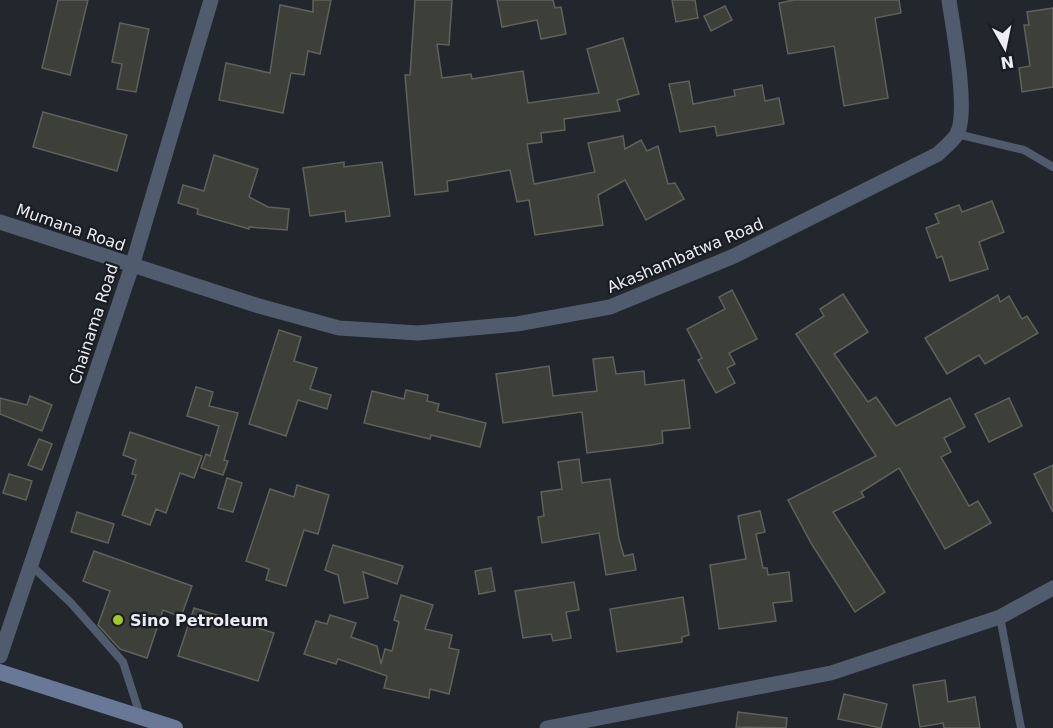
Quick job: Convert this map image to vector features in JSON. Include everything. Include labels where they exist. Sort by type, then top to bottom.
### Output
[{"type":"main road","points":[[0,672],[175,728]]},
{"type":"street","name":"Chainama Road","points":[[0,656],[132,266],[211,0]]},
{"type":"street","points":[[950,0],[960,93],[960,120],[957,134]]},
{"type":"street","name":"Akashambatwa Road","points":[[132,266],[259,306],[339,328],[418,333],[517,324],[610,307],[734,256],[909,171],[938,154],[957,134]]},
{"type":"street","name":"Mumana Road","points":[[0,222],[132,266]]},
{"type":"street","points":[[547,728],[831,673],[1000,617],[1053,588]]},
{"type":"lane","points":[[957,134],[1024,150],[1053,167]]},
{"type":"lane","points":[[32,566],[71,603],[123,662],[140,717]]},
{"type":"lane","points":[[1000,617],[1021,728]]},
{"type":"building","points":[[58,0],[88,0],[70,75],[42,68]]},
{"type":"building","points":[[313,0],[331,0],[320,54],[308,51],[304,75],[291,73],[283,113],[219,100],[226,63],[270,73],[280,5],[313,12]]},
{"type":"building","points":[[415,0],[452,0],[449,45],[437,44],[442,78],[471,74],[472,79],[523,71],[528,103],[599,93],[587,49],[623,38],[639,94],[617,100],[620,111],[564,119],[565,130],[541,133],[542,142],[527,144],[534,184],[595,172],[588,143],[623,136],[625,149],[641,140],[647,151],[658,146],[668,184],[675,183],[684,199],[646,220],[625,180],[598,195],[603,225],[535,235],[529,200],[517,202],[510,170],[447,181],[448,191],[415,195],[405,75],[410,75]]},
{"type":"building","points":[[497,0],[553,0],[555,8],[561,7],[566,34],[541,39],[537,20],[502,27]]},
{"type":"building","points":[[672,0],[695,0],[698,18],[676,22]]},
{"type":"building","points":[[794,0],[899,0],[901,13],[875,18],[888,98],[844,106],[834,46],[788,54],[779,3]]},
{"type":"building","points":[[725,6],[732,20],[711,31],[704,16]]},
{"type":"building","points":[[1053,8],[1053,87],[1022,92],[1019,68],[1030,66],[1024,25],[1029,25],[1027,12]]},
{"type":"building","points":[[120,23],[149,29],[136,92],[117,89],[122,64],[112,62]]},
{"type":"building","points":[[689,81],[693,104],[735,96],[734,90],[762,85],[765,101],[779,98],[784,124],[717,136],[715,126],[680,132],[669,84]]},
{"type":"building","points":[[43,112],[127,135],[117,171],[33,147]]},
{"type":"building","points":[[214,155],[258,169],[249,197],[268,207],[289,209],[287,230],[249,227],[249,229],[197,214],[198,209],[178,203],[183,185],[204,191]]},
{"type":"building","points":[[344,162],[344,167],[382,162],[390,216],[346,222],[345,211],[310,216],[303,168]]},
{"type":"building","points":[[992,201],[1004,232],[979,242],[988,269],[950,281],[942,256],[937,258],[926,228],[939,223],[935,214],[959,205],[962,212]]},
{"type":"building","points":[[732,290],[757,339],[729,353],[735,364],[727,368],[735,383],[716,393],[698,360],[702,358],[687,329],[725,309],[719,297]]},
{"type":"building","points":[[843,294],[868,332],[834,354],[868,402],[876,397],[896,426],[950,398],[965,427],[944,438],[951,452],[941,457],[969,506],[978,501],[991,523],[945,549],[899,468],[861,492],[864,497],[833,512],[885,592],[855,612],[811,543],[788,500],[876,456],[796,334],[824,316],[820,309]]},
{"type":"building","points":[[998,295],[1000,302],[1009,296],[1022,319],[1027,316],[1038,333],[985,364],[979,355],[947,374],[925,338]]},
{"type":"building","points":[[279,330],[301,337],[294,361],[317,368],[310,389],[331,395],[327,409],[298,400],[286,436],[249,424]]},
{"type":"building","points":[[613,357],[616,374],[644,371],[645,385],[684,380],[690,428],[662,431],[663,443],[587,453],[582,412],[503,423],[496,374],[549,366],[553,396],[597,391],[593,359]]},
{"type":"building","points":[[196,387],[213,392],[209,406],[238,413],[224,460],[228,461],[223,475],[201,468],[206,454],[210,456],[219,426],[187,416]]},
{"type":"building","points":[[406,390],[428,395],[427,401],[439,404],[437,411],[486,423],[480,447],[431,435],[430,439],[364,423],[372,391],[404,399]]},
{"type":"building","points":[[30,396],[52,405],[42,431],[0,414],[0,398],[27,405]]},
{"type":"building","points":[[1009,398],[1022,426],[989,442],[975,414]]},
{"type":"building","points":[[130,432],[202,456],[194,478],[180,473],[166,513],[156,509],[150,525],[122,515],[136,475],[132,474],[136,460],[123,455]]},
{"type":"building","points":[[39,439],[52,444],[42,470],[28,465]]},
{"type":"building","points":[[579,459],[582,483],[610,479],[619,539],[624,556],[633,554],[636,570],[606,575],[599,533],[542,543],[538,517],[544,516],[541,492],[562,489],[558,462]]},
{"type":"building","points":[[1053,465],[1053,512],[1034,474]]},
{"type":"building","points":[[9,474],[32,481],[26,500],[3,493]]},
{"type":"building","points":[[227,478],[242,483],[233,512],[218,508]]},
{"type":"building","points":[[297,485],[329,495],[318,534],[304,530],[286,586],[266,580],[269,569],[246,561],[270,489],[294,497]]},
{"type":"building","points":[[760,511],[765,532],[756,534],[763,568],[767,568],[768,575],[789,572],[792,601],[773,603],[776,621],[719,629],[710,565],[746,559],[738,516]]},
{"type":"building","points":[[77,512],[114,524],[108,543],[71,532]]},
{"type":"building","points":[[333,545],[403,566],[397,584],[363,572],[368,598],[344,603],[338,575],[325,570]]},
{"type":"building","points":[[94,551],[192,586],[181,617],[163,610],[147,658],[120,649],[98,625],[110,591],[83,581]]},
{"type":"building","points":[[491,568],[495,591],[479,594],[475,571]]},
{"type":"building","points":[[574,582],[579,610],[566,612],[571,638],[553,641],[551,634],[523,638],[515,591]]},
{"type":"building","points":[[401,595],[433,605],[425,629],[452,635],[449,648],[459,650],[449,694],[430,689],[429,698],[384,688],[387,676],[338,659],[336,664],[304,654],[316,621],[327,624],[330,615],[356,623],[351,637],[377,646],[381,664],[385,649],[392,651],[399,622],[394,620]]},
{"type":"building","points":[[683,597],[689,635],[682,637],[682,642],[617,652],[610,609]]},
{"type":"building","points":[[194,608],[274,633],[258,681],[178,656]]},
{"type":"building","points":[[945,680],[948,702],[975,697],[980,728],[944,728],[943,723],[920,727],[913,685]]},
{"type":"building","points":[[844,694],[887,704],[881,728],[838,719]]},
{"type":"building","points":[[738,712],[787,718],[786,728],[736,727]]},
{"type":"place","name":"Sino Petroleum","points":[[118,620]]}]
